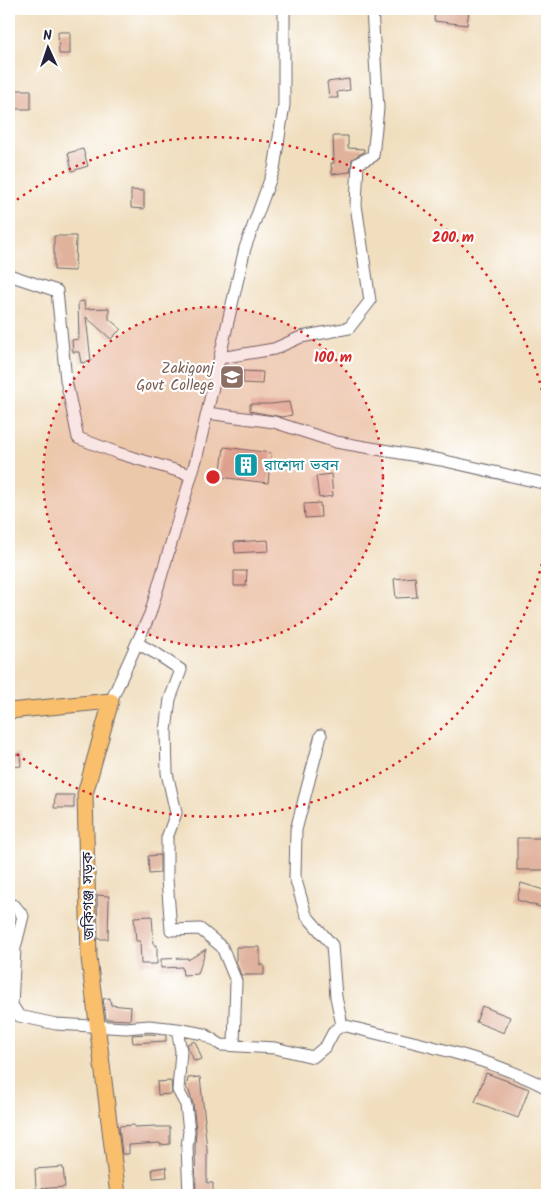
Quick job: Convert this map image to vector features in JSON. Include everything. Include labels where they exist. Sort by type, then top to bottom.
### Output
[{"type":"main road","points":[[9,711],[111,701]]},
{"type":"main road","name":"জকিগঞ্জ সড়ক","points":[[111,701],[85,794],[89,958],[118,1195]]},
{"type":"street","points":[[111,701],[150,614],[191,475],[245,248],[274,169],[284,105],[284,9]]},
{"type":"street","points":[[220,358],[274,349],[301,337],[349,328],[370,302],[356,205],[358,163],[373,156],[378,108],[372,9]]},
{"type":"street","points":[[9,275],[57,291],[66,380],[78,438],[118,453],[191,475]]},
{"type":"street","points":[[207,413],[274,422],[336,442],[441,460],[547,484]]},
{"type":"street","points":[[137,643],[181,670],[170,699],[166,731],[167,773],[176,813],[167,838],[167,879],[171,930],[200,929],[222,947],[236,981],[234,1045]]},
{"type":"street","points":[[321,735],[296,830],[295,877],[306,915],[332,945],[336,997],[342,1025]]},
{"type":"street","points":[[9,904],[15,906],[22,916],[15,948],[12,1005],[19,1016],[56,1024],[126,1028],[149,1026],[176,1029],[204,1034],[221,1045],[275,1048],[313,1056],[326,1046],[334,1031],[342,1025]]},
{"type":"street","points":[[342,1025],[476,1060],[547,1088]]},
{"type":"street","points":[[176,1029],[181,1051],[178,1090],[186,1105],[189,1131],[187,1147],[189,1195]]},
{"type":"shaded area","name":"Zakigonj Govt College","points":[[225,367],[240,368],[239,387],[224,386]]},
{"type":"building","points":[[435,9],[469,9],[467,25],[434,21]]},
{"type":"building","points":[[58,32],[70,32],[70,54],[59,54]]},
{"type":"building","points":[[349,79],[350,90],[337,92],[338,98],[329,98],[327,82]]},
{"type":"building","points":[[9,90],[31,90],[31,109],[9,109]]},
{"type":"building","points":[[333,136],[348,136],[348,148],[364,149],[364,152],[352,159],[350,172],[332,174],[331,163],[334,163]]},
{"type":"building","points":[[83,149],[88,166],[72,171],[68,153]]},
{"type":"building","points":[[131,190],[144,191],[144,209],[131,208]]},
{"type":"building","points":[[54,236],[76,236],[75,271],[54,270]]},
{"type":"building","points":[[84,301],[85,309],[109,308],[109,319],[121,329],[111,339],[86,317],[91,361],[81,363],[79,352],[73,352],[72,340],[79,339],[78,302]]},
{"type":"building","points":[[243,371],[263,372],[262,384],[243,383]]},
{"type":"building","points":[[289,402],[292,415],[282,417],[250,411],[250,404]]},
{"type":"building","name":"রাশেদা ভবন","points":[[224,447],[271,453],[268,483],[220,477]]},
{"type":"building","points":[[331,474],[333,496],[319,498],[316,476]]},
{"type":"building","points":[[320,503],[321,517],[305,518],[304,504]]},
{"type":"building","points":[[268,540],[269,551],[235,553],[234,542]]},
{"type":"building","points":[[234,571],[247,571],[246,586],[234,586]]},
{"type":"building","points":[[415,577],[417,597],[396,598],[394,579]]},
{"type":"building","points":[[20,754],[21,766],[9,767],[9,755]]},
{"type":"building","points":[[55,795],[74,795],[74,808],[54,808]]},
{"type":"building","points":[[517,838],[546,838],[546,870],[517,870]]},
{"type":"building","points":[[160,855],[160,873],[149,874],[148,856]]},
{"type":"building","points":[[521,883],[547,891],[547,909],[517,900]]},
{"type":"building","points":[[97,895],[109,896],[108,939],[98,939]]},
{"type":"building","points":[[152,916],[154,945],[157,945],[157,964],[141,964],[140,941],[136,941],[134,917]]},
{"type":"building","points":[[236,947],[260,947],[260,965],[264,965],[264,975],[241,975],[236,961]]},
{"type":"building","points":[[206,949],[198,974],[183,975],[182,967],[161,968],[161,959],[188,958],[188,960]]},
{"type":"building","points":[[110,998],[111,1005],[131,1007],[130,1020],[106,1019],[103,999]]},
{"type":"building","points":[[482,1006],[510,1017],[504,1033],[476,1022]]},
{"type":"building","points":[[132,1035],[166,1035],[166,1041],[133,1043]]},
{"type":"building","points":[[195,1041],[202,1059],[194,1061],[187,1044]]},
{"type":"building","points":[[486,1073],[529,1089],[518,1118],[475,1102]]},
{"type":"building","points":[[200,1077],[207,1149],[207,1183],[213,1183],[213,1195],[196,1195],[196,1130],[193,1104],[189,1091],[186,1088],[188,1078]]},
{"type":"building","points":[[171,1081],[172,1094],[158,1095],[157,1082]]},
{"type":"building","points":[[134,1125],[134,1127],[170,1127],[170,1144],[129,1145],[129,1154],[122,1154],[119,1126]]},
{"type":"building","points":[[63,1167],[65,1187],[36,1189],[35,1169]]},
{"type":"building","points":[[166,1167],[167,1177],[153,1178],[152,1169]]},
{"type":"place","name":"Zakigonj Govt College","points":[[232,377]]},
{"type":"place","name":"রাশেদা ভবন","points":[[246,465]]}]
